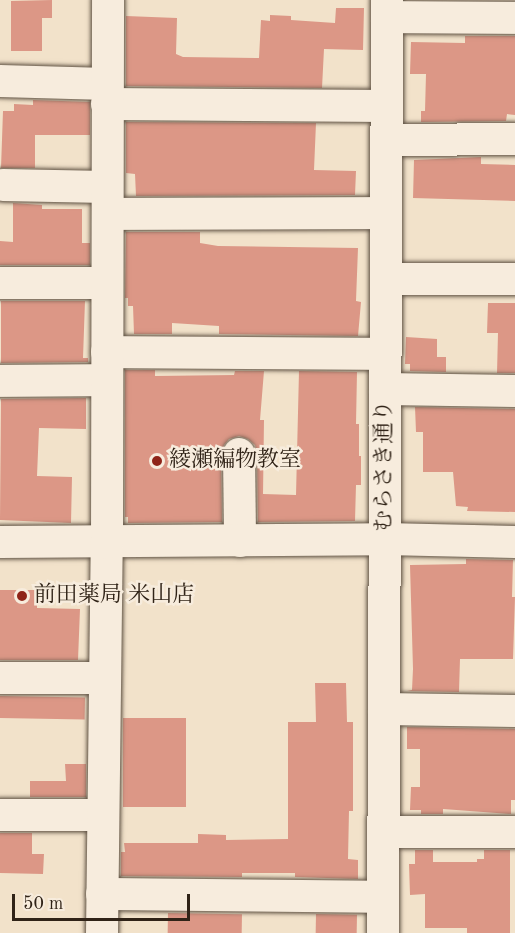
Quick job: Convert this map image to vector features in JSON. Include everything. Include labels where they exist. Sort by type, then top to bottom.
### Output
[{"type":"street","points":[[102,933],[107,543],[108,0]]},
{"type":"street","points":[[387,9],[515,18]]},
{"type":"street","name":"むらさき通り","points":[[383,933],[387,9]]},
{"type":"street","points":[[0,81],[107,94],[387,106]]},
{"type":"street","points":[[386,140],[515,139]]},
{"type":"street","points":[[3,185],[107,200],[386,213]]},
{"type":"street","points":[[386,279],[515,279]]},
{"type":"street","points":[[0,283],[107,283]]},
{"type":"street","points":[[0,381],[107,366],[385,354]]},
{"type":"street","points":[[385,389],[515,391]]},
{"type":"street","points":[[239,454],[240,541]]},
{"type":"street","points":[[0,542],[107,543],[385,539],[515,542]]},
{"type":"street","points":[[0,678],[105,678]]},
{"type":"street","points":[[384,709],[515,711]]},
{"type":"street","points":[[0,815],[103,815]]},
{"type":"street","points":[[384,832],[515,832]]},
{"type":"street","points":[[102,894],[383,897]]},
{"type":"building","points":[[52,0],[52,18],[42,18],[42,51],[11,51],[11,1]]},
{"type":"building","points":[[336,8],[364,8],[363,50],[324,49],[322,88],[126,86],[126,16],[177,18],[176,54],[183,57],[259,58],[261,20],[270,21],[270,15],[291,16],[291,20],[335,23]]},
{"type":"building","points":[[465,36],[515,36],[515,115],[507,114],[506,121],[421,122],[421,111],[425,111],[426,74],[410,74],[411,42],[465,43]]},
{"type":"building","points":[[33,100],[90,102],[90,135],[35,135],[35,168],[1,168],[3,111],[14,111],[14,104],[33,105]]},
{"type":"building","points":[[126,122],[316,123],[314,170],[356,171],[355,195],[136,196],[135,174],[126,173]]},
{"type":"building","points":[[481,157],[481,164],[515,165],[515,201],[413,198],[414,160]]},
{"type":"building","points":[[13,203],[42,205],[42,209],[82,209],[82,243],[90,243],[90,265],[0,265],[0,241],[13,242]]},
{"type":"building","points":[[126,232],[200,232],[200,243],[218,246],[358,248],[356,301],[361,302],[358,336],[219,334],[219,326],[172,323],[172,334],[134,334],[133,306],[128,306],[128,298],[125,298]]},
{"type":"building","points":[[1,301],[85,301],[83,358],[88,358],[88,362],[1,363]]},
{"type":"building","points":[[488,303],[515,303],[515,373],[497,373],[498,333],[487,333]]},
{"type":"building","points":[[406,337],[437,339],[437,357],[446,357],[446,372],[410,371],[410,364],[405,364]]},
{"type":"building","points":[[125,370],[155,370],[155,376],[234,375],[235,371],[264,371],[260,420],[264,420],[263,494],[296,495],[299,371],[357,372],[356,424],[359,424],[361,485],[356,485],[355,521],[258,522],[257,453],[255,445],[239,436],[229,439],[221,454],[222,522],[128,523],[128,517],[125,517]]},
{"type":"building","points":[[86,398],[86,429],[39,428],[37,476],[72,477],[71,523],[0,520],[1,399]]},
{"type":"building","points":[[415,407],[515,409],[515,512],[467,511],[468,507],[456,506],[453,472],[423,472],[423,432],[416,432]]},
{"type":"building","points":[[466,559],[513,560],[512,597],[515,597],[513,659],[460,659],[459,692],[407,691],[412,690],[413,669],[410,565],[466,564]]},
{"type":"building","points":[[0,590],[37,590],[37,608],[80,609],[78,660],[0,660]]},
{"type":"building","points":[[315,683],[346,683],[347,722],[353,722],[353,811],[349,811],[348,859],[358,860],[358,879],[295,877],[295,873],[242,873],[242,877],[121,876],[121,852],[125,852],[124,843],[198,843],[198,834],[226,835],[226,840],[288,839],[288,722],[316,722]]},
{"type":"building","points":[[0,696],[85,697],[85,719],[0,718]]},
{"type":"building","points":[[123,718],[186,718],[186,807],[123,807]]},
{"type":"building","points":[[407,727],[515,729],[515,800],[511,800],[511,814],[443,809],[443,814],[421,814],[421,810],[410,810],[411,787],[420,787],[420,749],[407,749]]},
{"type":"building","points":[[65,764],[86,764],[86,797],[30,797],[30,781],[66,781]]},
{"type":"building","points":[[0,833],[32,833],[32,854],[44,854],[43,874],[0,873]]},
{"type":"building","points":[[415,850],[433,850],[433,862],[477,862],[477,859],[484,859],[484,850],[510,850],[510,933],[467,933],[467,928],[425,928],[425,894],[410,895],[409,864],[415,864]]},
{"type":"building","points":[[168,913],[242,914],[242,933],[168,933]]},
{"type":"building","points":[[316,914],[357,915],[357,933],[316,933]]},
{"type":"place","name":"綾瀬編物教室","points":[[157,461]]},
{"type":"place","name":"前田薬局 米山店","points":[[22,596]]}]
